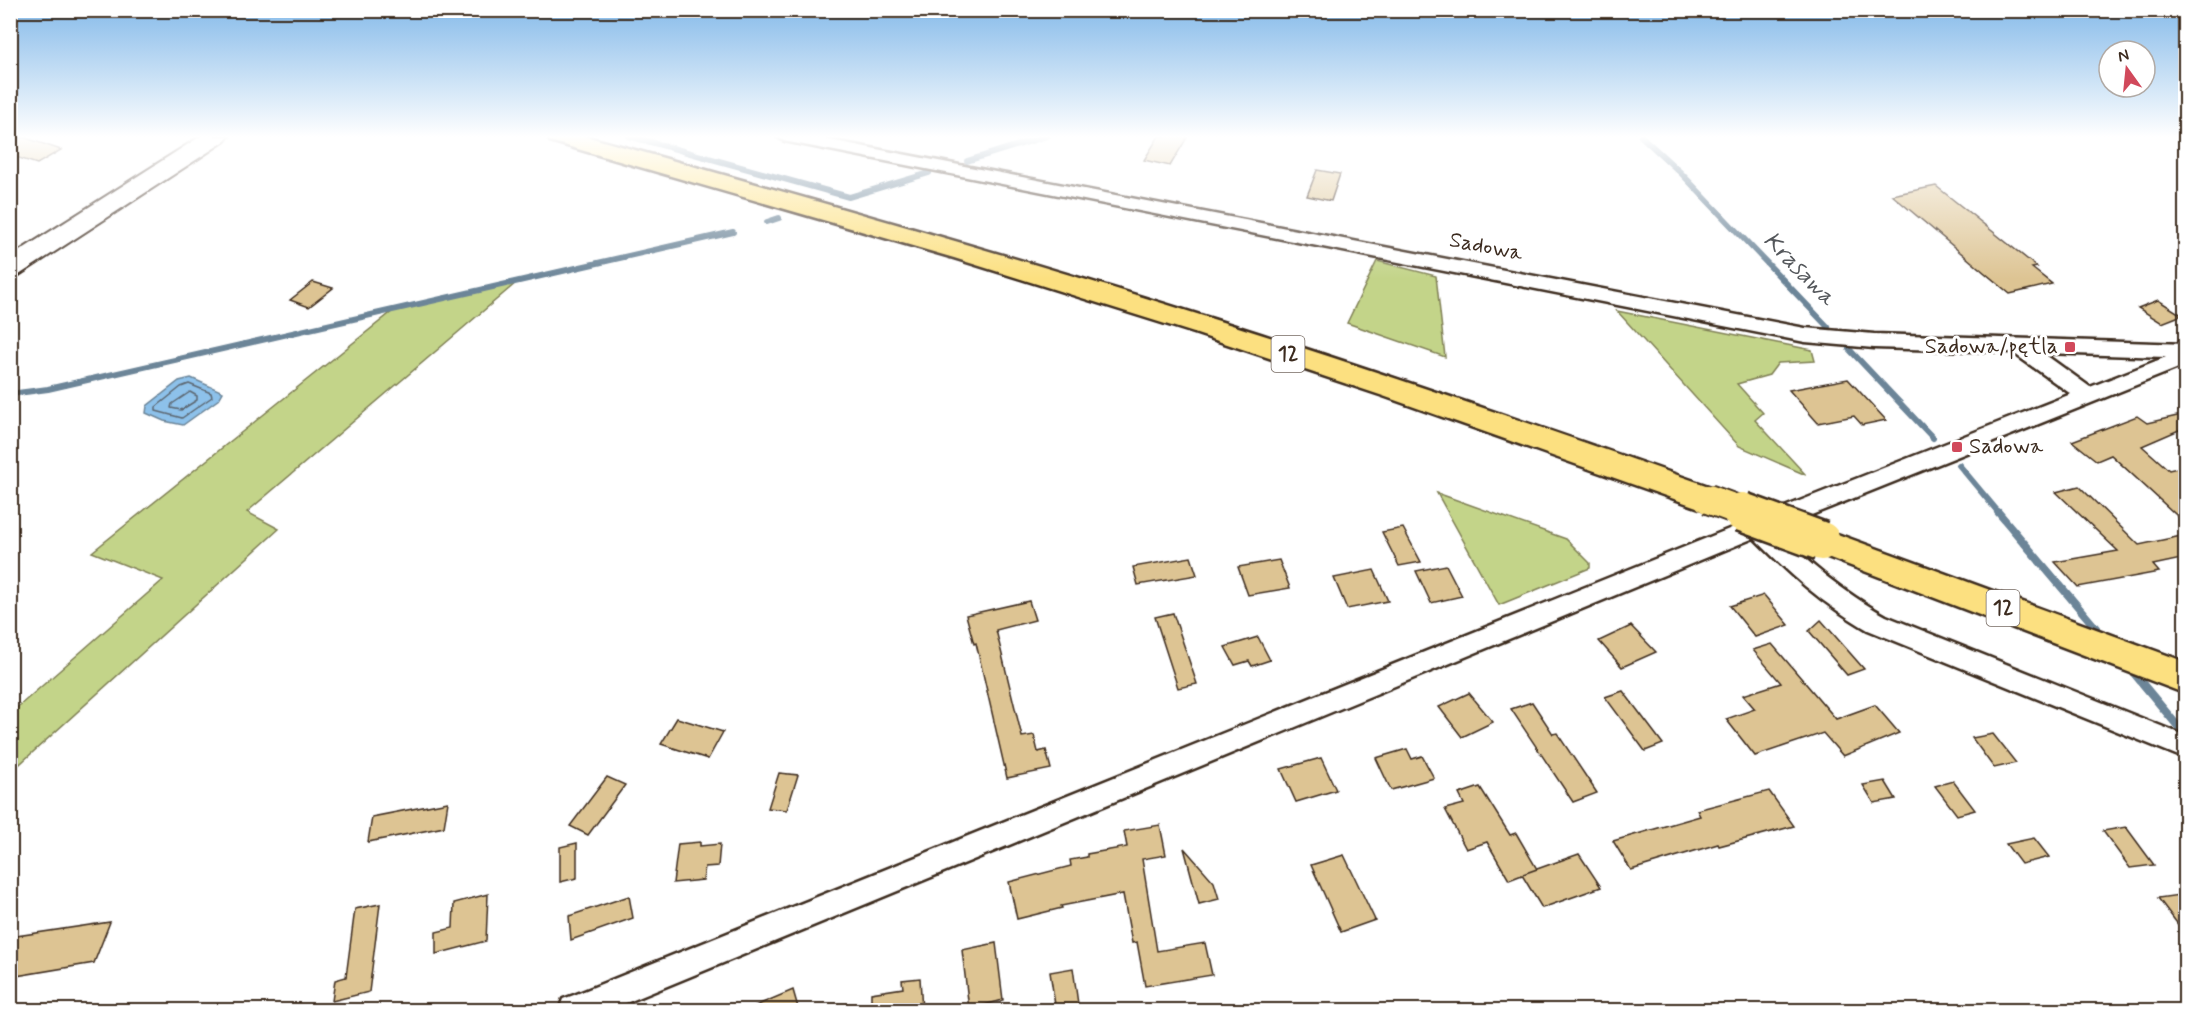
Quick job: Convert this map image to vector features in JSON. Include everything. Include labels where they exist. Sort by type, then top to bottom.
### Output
[{"type":"highway","name":"12","points":[[726,184],[1205,326],[1460,411],[1708,499],[2186,678]]},
{"type":"main road","points":[[10,269],[143,184]]},
{"type":"street","name":"Sadowa","points":[[1028,184],[1805,335],[1874,341],[2186,351]]},
{"type":"street","points":[[2014,344],[2049,366],[2086,395]]},
{"type":"street","points":[[574,1011],[1757,526],[2186,357]]},
{"type":"street","points":[[1757,526],[1804,574],[1836,600],[1877,622],[2186,748]]},
{"type":"green space","points":[[1377,261],[1436,276],[1445,357],[1347,323]]},
{"type":"green space","points":[[516,283],[247,512],[279,529],[11,772],[11,713],[163,580],[92,552],[393,311]]},
{"type":"green space","points":[[1617,311],[1812,350],[1815,361],[1778,363],[1769,375],[1737,384],[1763,413],[1755,420],[1806,475],[1739,446]]},
{"type":"green space","points":[[1437,493],[1566,539],[1590,563],[1590,568],[1499,605]]},
{"type":"water","points":[[191,378],[223,392],[219,399],[183,425],[164,421],[146,413],[147,406],[179,381]]},
{"type":"building","points":[[1312,184],[1337,184],[1331,201],[1307,196]]},
{"type":"building","points":[[1936,186],[2037,267],[2032,268],[2052,284],[2010,294],[1892,195]]},
{"type":"building","points":[[313,282],[333,288],[309,307],[290,300]]},
{"type":"building","points":[[2158,300],[2182,315],[2162,323],[2138,308]]},
{"type":"building","points":[[1848,379],[1886,420],[1862,425],[1854,416],[1818,423],[1789,390]]},
{"type":"building","points":[[2186,414],[2186,427],[2142,446],[2169,470],[2186,466],[2186,524],[2111,455],[2097,461],[2072,441],[2137,416],[2147,423]]},
{"type":"building","points":[[2079,486],[2139,545],[2186,535],[2186,558],[2153,565],[2159,572],[2078,587],[2055,562],[2118,551],[2056,492]]},
{"type":"building","points":[[1403,528],[1421,562],[1399,566],[1382,532]]},
{"type":"building","points":[[1191,557],[1197,575],[1138,585],[1133,567]]},
{"type":"building","points":[[1279,560],[1290,588],[1248,595],[1238,567]]},
{"type":"building","points":[[1446,565],[1462,596],[1431,603],[1416,571]]},
{"type":"building","points":[[1374,570],[1388,601],[1347,609],[1334,578]]},
{"type":"building","points":[[1764,595],[1789,625],[1755,637],[1730,606]]},
{"type":"building","points":[[1029,601],[1035,620],[996,630],[1022,737],[1034,735],[1038,752],[1046,750],[1051,769],[1007,778],[976,643],[974,644],[966,615]]},
{"type":"building","points":[[1173,613],[1197,684],[1178,688],[1155,617]]},
{"type":"building","points":[[1821,620],[1864,669],[1847,675],[1809,631]]},
{"type":"building","points":[[1631,626],[1656,652],[1622,667],[1599,641]]},
{"type":"building","points":[[1258,637],[1270,660],[1252,666],[1249,661],[1235,665],[1225,647]]},
{"type":"building","points":[[1772,644],[1836,719],[1875,705],[1899,733],[1843,756],[1823,733],[1755,756],[1726,719],[1755,709],[1743,695],[1781,683],[1753,650]]},
{"type":"building","points":[[1623,691],[1663,744],[1645,751],[1605,697]]},
{"type":"building","points":[[1469,693],[1493,722],[1462,737],[1439,707]]},
{"type":"building","points":[[1532,702],[1553,734],[1557,733],[1597,793],[1573,802],[1511,709]]},
{"type":"building","points":[[677,718],[723,732],[708,759],[661,744]]},
{"type":"building","points":[[1993,734],[2016,763],[1994,768],[1972,738]]},
{"type":"building","points":[[1407,749],[1412,759],[1422,756],[1434,778],[1391,790],[1376,758]]},
{"type":"building","points":[[1321,758],[1336,790],[1296,802],[1281,769]]},
{"type":"building","points":[[779,773],[798,775],[787,810],[768,808]]},
{"type":"building","points":[[607,777],[625,785],[588,835],[570,826]]},
{"type":"building","points":[[1885,781],[1896,799],[1874,803],[1863,785]]},
{"type":"building","points":[[1953,781],[1975,810],[1957,815],[1935,786]]},
{"type":"building","points":[[1480,787],[1510,835],[1516,833],[1537,869],[1579,854],[1601,887],[1542,908],[1522,875],[1509,880],[1487,842],[1466,849],[1445,809],[1464,804],[1459,794]]},
{"type":"building","points":[[1769,791],[1794,826],[1719,846],[1718,844],[1631,870],[1613,841],[1700,816],[1697,810]]},
{"type":"building","points":[[448,802],[444,827],[368,842],[372,817]]},
{"type":"building","points":[[1160,825],[1166,855],[1142,859],[1157,951],[1205,943],[1212,975],[1145,986],[1137,942],[1132,943],[1123,894],[1061,906],[1062,908],[1017,919],[1009,882],[1071,866],[1070,860],[1087,857],[1087,854],[1127,847],[1124,831]]},
{"type":"building","points":[[2126,827],[2154,865],[2130,868],[2103,831]]},
{"type":"building","points":[[2034,838],[2049,857],[2021,864],[2006,844]]},
{"type":"building","points":[[700,842],[700,846],[720,844],[718,866],[705,867],[703,880],[673,883],[678,844]]},
{"type":"building","points":[[577,843],[577,878],[560,882],[560,847]]},
{"type":"building","points":[[1184,848],[1214,882],[1219,899],[1199,904]]},
{"type":"building","points":[[1344,855],[1375,920],[1341,932],[1311,865]]},
{"type":"building","points":[[488,894],[486,941],[436,954],[436,932],[453,928],[454,903]]},
{"type":"building","points":[[2186,894],[2186,935],[2158,898]]},
{"type":"building","points":[[629,896],[633,918],[571,940],[569,916]]},
{"type":"building","points":[[380,904],[369,992],[332,1001],[335,980],[346,977],[355,909]]},
{"type":"building","points":[[110,922],[94,963],[10,977],[10,937]]},
{"type":"building","points":[[996,943],[1003,1000],[969,1009],[962,950]]},
{"type":"building","points":[[1073,968],[1079,1011],[1056,1011],[1050,972]]},
{"type":"building","points":[[920,978],[922,1011],[871,1011],[871,993],[903,988],[902,980]]},
{"type":"building","points":[[793,990],[799,1011],[746,1011],[746,1010]]},
{"type":"waterway","points":[[801,184],[849,197],[894,184]]},
{"type":"waterway","name":"Krasawa","points":[[1691,184],[1828,327]]},
{"type":"waterway","points":[[767,222],[779,218]]},
{"type":"waterway","points":[[10,394],[48,389],[733,232]]},
{"type":"waterway","name":"Krasawa","points":[[1849,349],[1933,438]]},
{"type":"waterway","name":"Krasawa","points":[[1959,465],[1999,513]]},
{"type":"waterway","name":"Krasawa","points":[[1998,512],[2096,628]]},
{"type":"waterway","name":"Krasawa","points":[[2132,671],[2181,730]]},
{"type":"place","name":"Sadowa/pętla","points":[[2070,347]]},
{"type":"place","name":"Sadowa","points":[[1957,447]]}]
